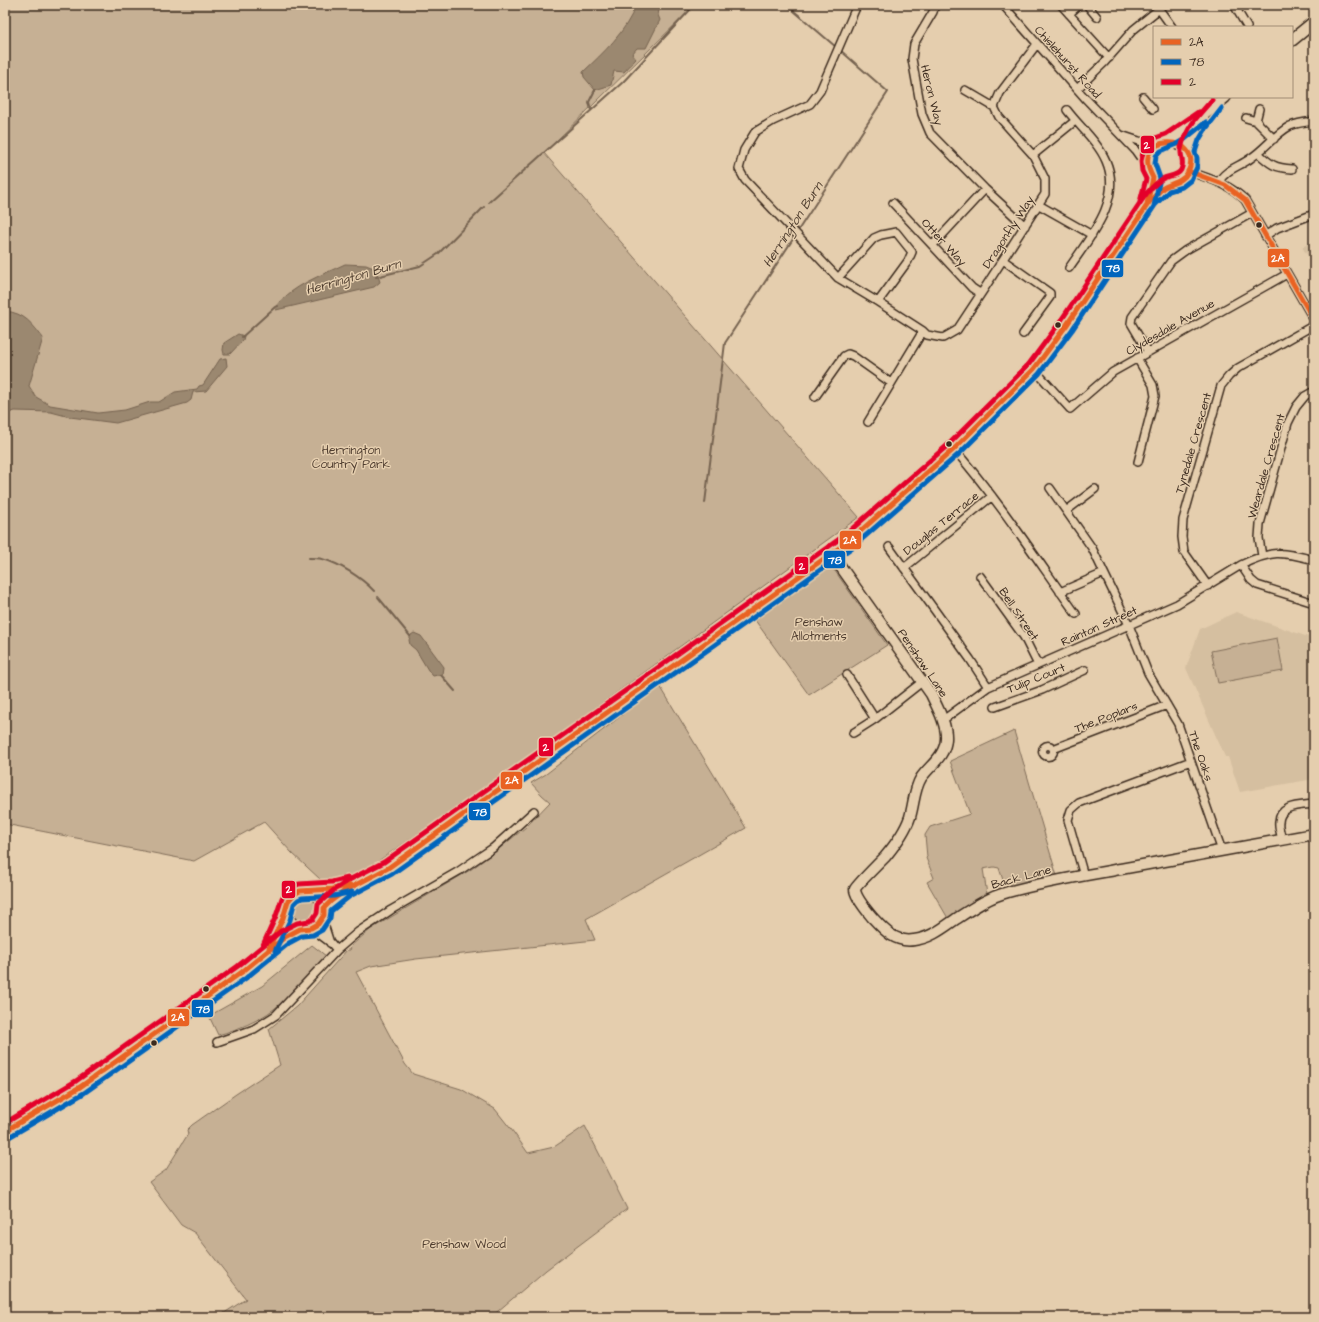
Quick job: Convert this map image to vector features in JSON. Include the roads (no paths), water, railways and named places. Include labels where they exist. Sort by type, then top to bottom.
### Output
[{"type":"main road","points":[[1293,39],[1314,22]]},
{"type":"main road","points":[[1221,101],[1193,134],[1188,152],[1190,164],[1183,179],[1177,183],[1168,184],[1153,178],[1147,166],[1148,156],[1156,146],[1168,141],[1187,128],[1221,101]]},
{"type":"main road","points":[[1168,141],[1179,144],[1188,152]]},
{"type":"main road","points":[[1147,204],[1153,178]]},
{"type":"main road","points":[[268,950],[280,925],[288,901],[294,894],[300,891],[333,889],[354,885],[369,879],[388,868],[849,541],[954,449],[1034,369],[1066,326],[1138,220],[1147,204],[1168,184]]},
{"type":"main road","points":[[5,1130],[80,1087],[242,972],[285,937],[318,924],[323,913],[334,898],[354,885]]},
{"type":"main road","points":[[309,891],[313,892],[320,898],[323,913]]},
{"type":"main road","points":[[285,909],[291,923],[306,928]]},
{"type":"street","points":[[857,5],[820,91],[810,104],[773,121],[755,132],[744,150],[739,168],[745,180],[838,278],[923,331],[868,422]]},
{"type":"street","name":"Heron Way","points":[[935,5],[933,12],[914,44],[912,60],[922,114],[930,133],[985,189],[1026,226]]},
{"type":"street","name":"Chislehurst Road","points":[[1003,5],[1117,133],[1135,150],[1147,166]]},
{"type":"street","points":[[1061,5],[1109,58]]},
{"type":"street","points":[[1069,14],[1079,5]]},
{"type":"street","points":[[1087,5],[1097,17]]},
{"type":"street","points":[[1234,5],[1246,26]]},
{"type":"street","points":[[1077,89],[1109,58],[1133,30],[1157,7],[1171,26]]},
{"type":"street","points":[[965,90],[994,107],[1000,93],[1037,44]]},
{"type":"street","points":[[1143,97],[1151,106],[1154,98]]},
{"type":"street","name":"Dragonfly Way","points":[[923,331],[928,335],[944,338],[957,330],[1026,226],[1045,194],[1045,179],[1033,155],[999,117],[994,107]]},
{"type":"street","points":[[1256,121],[1259,109]]},
{"type":"street","points":[[1067,110],[1097,146],[1106,160],[1110,176],[1110,198],[1102,216],[1092,234],[1069,268]]},
{"type":"street","points":[[1246,118],[1256,121],[1274,139]]},
{"type":"street","points":[[1033,155],[1075,121]]},
{"type":"street","points":[[1219,182],[1224,175],[1251,159],[1290,126],[1314,121]]},
{"type":"street","points":[[1117,133],[1139,142],[1156,146]]},
{"type":"street","points":[[1258,153],[1271,165],[1292,169]]},
{"type":"street","points":[[1188,171],[1219,182],[1235,190],[1245,200],[1314,320]]},
{"type":"street","points":[[933,245],[985,189]]},
{"type":"street","name":"Otter Way","points":[[893,203],[972,288],[978,292],[983,290]]},
{"type":"street","points":[[1039,204],[1092,234]]},
{"type":"street","points":[[1148,352],[1131,323],[1132,317],[1171,261],[1186,250],[1252,213]]},
{"type":"street","points":[[1265,236],[1277,228],[1314,214]]},
{"type":"street","points":[[838,278],[874,238],[896,232],[912,252],[908,261],[878,302]]},
{"type":"street","points":[[1003,260],[1050,293],[1050,297],[1023,334]]},
{"type":"street","name":"Clydesdale Avenue","points":[[1034,369],[1070,409],[1113,372],[1287,274]]},
{"type":"street","name":"Tynedale Crescent","points":[[1208,586],[1184,552],[1182,537],[1183,520],[1221,386],[1238,368],[1314,325]]},
{"type":"street","points":[[814,397],[844,356],[848,354],[891,383]]},
{"type":"street","points":[[1137,358],[1153,385],[1156,396],[1138,462]]},
{"type":"street","name":"Weardale Crescent","points":[[1262,556],[1259,538],[1260,524],[1288,423],[1296,406],[1305,396],[1314,391]]},
{"type":"street","points":[[954,449],[975,473],[1076,614]]},
{"type":"street","name":"The Oaks","points":[[1050,488],[1092,548],[1129,624],[1148,674],[1178,724],[1222,851]]},
{"type":"street","points":[[1066,510],[1095,489]]},
{"type":"street","name":"Douglas Terrace","points":[[904,568],[992,496]]},
{"type":"street","points":[[889,547],[970,659],[988,687]]},
{"type":"street","name":"Rainton Street","points":[[942,720],[988,687],[1176,604],[1241,565],[1262,556],[1283,553],[1314,560]]},
{"type":"street","name":"Penshaw Lane","points":[[831,554],[931,694],[942,720],[946,737],[945,747],[942,754],[921,779],[915,793],[909,819],[905,828],[898,840],[872,872],[857,885],[855,888],[856,894]]},
{"type":"street","points":[[1241,565],[1251,580],[1257,585],[1314,603]]},
{"type":"street","points":[[1060,592],[1104,573]]},
{"type":"street","name":"Bell Street","points":[[980,576],[1024,637],[1034,667]]},
{"type":"street","name":"Tulip Court","points":[[995,707],[1042,690],[1085,670]]},
{"type":"street","points":[[847,675],[875,719]]},
{"type":"street","points":[[853,733],[875,719],[922,682]]},
{"type":"street","name":"The Poplars","points":[[1053,749],[1167,705]]},
{"type":"street","points":[[1084,876],[1068,820],[1071,810],[1079,803],[1191,761]]},
{"type":"street","points":[[1282,840],[1278,822],[1280,814],[1286,808],[1314,804]]},
{"type":"street","points":[[217,1042],[254,1029],[276,1015],[337,950],[374,920],[459,871],[493,848],[534,811]]},
{"type":"street","name":"Back Lane","points":[[856,894],[866,910],[884,930],[893,937],[908,941],[927,937],[938,932],[991,897],[1040,883],[1314,834]]},
{"type":"street","points":[[323,913],[331,943]]},
{"type":"street","points":[[306,928],[331,943],[337,950]]},
{"type":"water","points":[[636,5],[660,5],[658,15],[660,20],[646,48],[637,48],[632,54],[636,59],[624,72],[614,71],[611,85],[595,90],[584,77],[583,72],[614,41],[632,15]]},
{"type":"water","points":[[345,264],[366,265],[376,269],[380,282],[374,287],[276,310],[275,307],[282,299],[298,287]]},
{"type":"water","points":[[5,311],[18,314],[23,317],[43,338],[29,386],[36,397],[50,405],[98,413],[125,410],[150,402],[159,402],[175,392],[197,389],[199,386],[203,385],[220,359],[226,358],[227,366],[206,391],[193,392],[191,400],[187,403],[116,423],[70,417],[51,412],[15,411],[5,414]]},
{"type":"water","points":[[238,334],[244,336],[243,340],[230,354],[224,354],[224,343]]},
{"type":"water","points":[[414,633],[421,636],[444,667],[443,674],[433,676],[416,650],[410,645],[409,640],[411,635]]},
{"type":"waterway","name":"Herrington Burn","points":[[489,202],[623,82],[690,10],[692,5]]},
{"type":"waterway","name":"Herrington Burn","points":[[787,5],[836,47]]},
{"type":"waterway","name":"Herrington Burn","points":[[797,232],[888,92],[840,50]]},
{"type":"waterway","points":[[591,110],[589,102],[595,90]]},
{"type":"waterway","name":"Herrington Burn","points":[[376,277],[420,266],[438,254],[484,207]]},
{"type":"waterway","name":"Herrington Burn","points":[[705,503],[725,343],[795,236]]},
{"type":"waterway","name":"Herrington Burn","points":[[242,337],[278,306]]},
{"type":"waterway","points":[[309,558],[322,559],[343,567],[357,576],[374,591]]},
{"type":"waterway","points":[[378,597],[410,636]]},
{"type":"waterway","points":[[441,675],[455,691]]},
{"type":"park label","name":"Herrington Country Park","points":[[351,457]]},
{"type":"park label","name":"Penshaw Allotments","points":[[819,629]]},
{"type":"park label","name":"Penshaw Wood","points":[[464,1244]]}]
